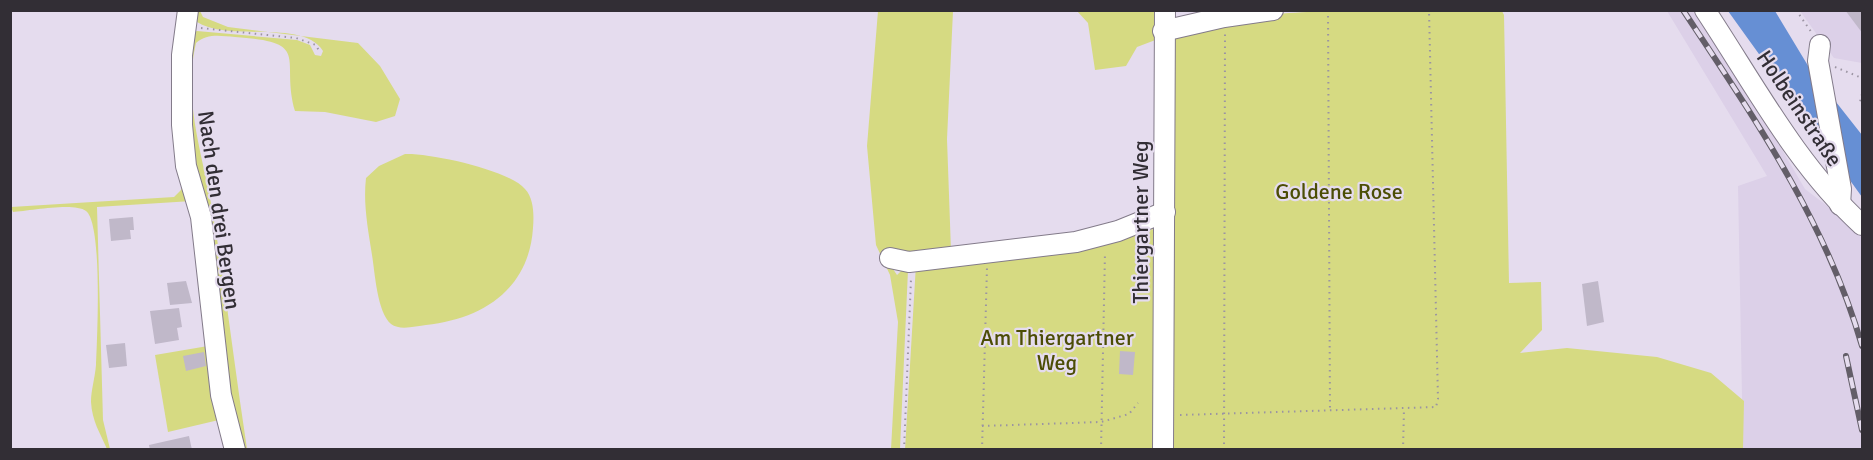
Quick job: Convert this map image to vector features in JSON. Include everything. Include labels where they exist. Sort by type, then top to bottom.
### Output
[{"type":"street","name":"Thiergartner Weg","points":[[1163,450],[1165,212],[1163,31],[1165,10]]},
{"type":"street","points":[[1163,31],[1224,17],[1273,10]]},
{"type":"street","name":"Holbeinstraße","points":[[1705,10],[1807,165],[1841,197],[1863,225]]},
{"type":"street","name":"Nach den drei Bergen","points":[[187,18],[182,55],[182,125],[186,166],[201,217],[221,395],[235,450]]},
{"type":"street","points":[[1819,53],[1841,197]]},
{"type":"street","points":[[890,258],[909,262],[1076,242],[1106,234],[1165,212]]},
{"type":"path","points":[[1328,10],[1330,412]]},
{"type":"path","points":[[1162,413],[1224,415],[1436,407],[1438,399],[1430,10]]},
{"type":"path","points":[[1796,10],[1819,53],[1835,66],[1863,78]]},
{"type":"path","points":[[1224,17],[1224,450]]},
{"type":"path","points":[[187,18],[296,38],[316,45],[320,53]]},
{"type":"path","points":[[1863,94],[1860,102],[1863,105]]},
{"type":"path","points":[[1101,450],[1106,234]]},
{"type":"path","points":[[982,450],[987,253]]},
{"type":"path","points":[[904,450],[912,266],[909,262]]},
{"type":"path","points":[[982,426],[1101,422],[1129,414],[1138,403]]},
{"type":"path","points":[[1403,450],[1404,409]]},
{"type":"shaded area","points":[[1667,11],[1693,11],[1761,114],[1805,189],[1847,221],[1862,238],[1862,449],[1743,449],[1738,186],[1767,176]]},
{"type":"shaded area","points":[[1800,11],[1862,11],[1862,63],[1834,58]]},
{"type":"green space","points":[[192,11],[200,11],[203,17],[228,27],[272,32],[242,32],[207,26],[193,19]]},
{"type":"green space","points":[[878,11],[953,11],[947,139],[951,251],[916,250],[913,256],[887,260],[897,275],[902,270],[908,270],[900,449],[891,449],[898,322],[890,275],[876,245],[867,146]]},
{"type":"green space","points":[[1077,11],[1161,11],[1158,39],[1137,47],[1126,66],[1095,70],[1088,23]]},
{"type":"green space","name":"Goldene Rose","points":[[1318,11],[1502,11],[1504,15],[1509,283],[1541,282],[1542,330],[1520,353],[1567,348],[1657,357],[1711,373],[1744,401],[1743,449],[1169,450],[1170,43],[1184,33],[1220,21],[1261,15]]},
{"type":"green space","points":[[197,31],[297,40],[310,45],[315,55],[321,56],[323,51],[312,41],[299,36],[358,43],[380,66],[400,99],[395,116],[376,122],[325,112],[295,111],[291,93],[289,56],[284,49],[275,43],[259,39],[225,36],[209,36],[196,43],[191,86],[193,108],[218,243],[247,449],[238,449],[190,164],[190,34]]},
{"type":"green space","points":[[405,154],[432,156],[469,164],[503,175],[516,182],[525,189],[532,202],[533,228],[530,249],[523,268],[499,297],[484,308],[466,316],[447,322],[403,328],[391,324],[380,302],[365,197],[366,178],[379,166]]},
{"type":"green space","points":[[184,179],[192,201],[97,207],[103,420],[110,449],[107,449],[95,421],[91,402],[96,365],[98,309],[97,259],[91,220],[86,211],[80,208],[62,207],[13,212],[11,207],[174,197],[181,190]]},
{"type":"green space","name":"Am Thiergartner Weg","points":[[1158,228],[1157,449],[905,450],[916,264],[1106,240]]},
{"type":"green space","points":[[208,346],[223,419],[168,432],[155,355]]},
{"type":"water","points":[[1728,11],[1775,11],[1810,69],[1862,135],[1862,197]]},
{"type":"building","points":[[1845,10],[1863,10],[1863,34]]},
{"type":"building","points":[[133,217],[134,230],[130,230],[131,239],[111,241],[109,219]]},
{"type":"building","points":[[186,281],[192,303],[170,305],[167,283]]},
{"type":"building","points":[[1598,281],[1604,322],[1587,326],[1582,284]]},
{"type":"building","points":[[179,308],[182,327],[177,328],[179,340],[155,344],[150,311]]},
{"type":"building","points":[[125,343],[127,366],[109,368],[106,345]]},
{"type":"building","points":[[1120,351],[1135,352],[1133,375],[1119,374]]},
{"type":"building","points":[[204,352],[206,366],[186,371],[183,356]]},
{"type":"building","points":[[189,436],[192,450],[150,450],[149,445]]},
{"type":"railway","points":[[1683,10],[1736,90],[1786,172],[1829,257],[1862,346]]},
{"type":"railway","points":[[1846,356],[1862,430]]}]
